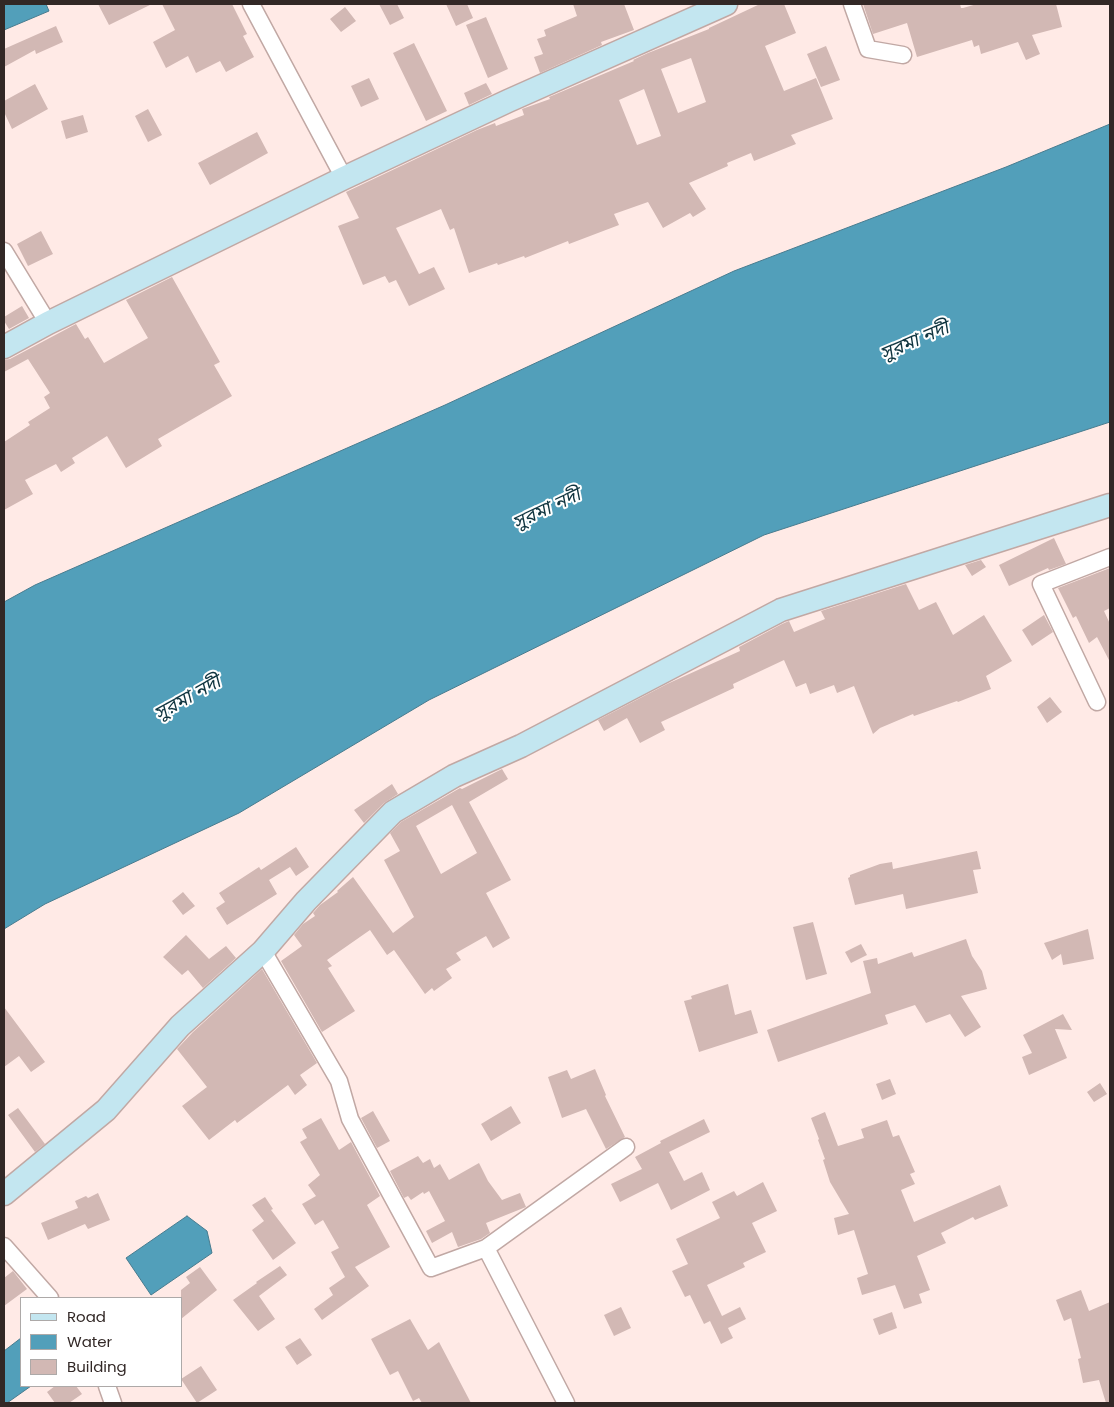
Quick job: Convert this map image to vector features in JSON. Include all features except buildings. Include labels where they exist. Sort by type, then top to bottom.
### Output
[{"type":"street","points":[[251,4],[344,178]]},
{"type":"street","points":[[4,347],[48,323],[344,178],[508,101],[726,4]]},
{"type":"street","points":[[852,4],[868,49],[904,55]]},
{"type":"street","points":[[4,251],[48,323]]},
{"type":"street","points":[[4,1194],[106,1110],[180,1026],[263,951],[306,901],[393,812],[454,776],[521,746],[781,610],[1110,505]]},
{"type":"street","points":[[1097,702],[1042,584],[1110,557]]},
{"type":"street","points":[[263,951],[339,1080],[350,1119],[431,1268],[486,1248],[626,1147]]},
{"type":"street","points":[[4,1246],[49,1297]]},
{"type":"street","points":[[486,1248],[566,1403]]},
{"type":"street","points":[[107,1387],[114,1403]]},
{"type":"water","points":[[4,4],[46,4],[49,11],[4,30]]},
{"type":"water","name":"সুরমা নদী","points":[[1110,124],[1110,422],[764,535],[429,700],[239,813],[45,904],[4,929],[4,602],[35,585],[445,405],[734,271],[1006,167]]},
{"type":"water","points":[[187,1216],[207,1231],[212,1253],[151,1295],[126,1258]]},
{"type":"water","points":[[20,1339],[20,1387],[30,1387],[7,1403],[4,1403],[4,1351]]}]
